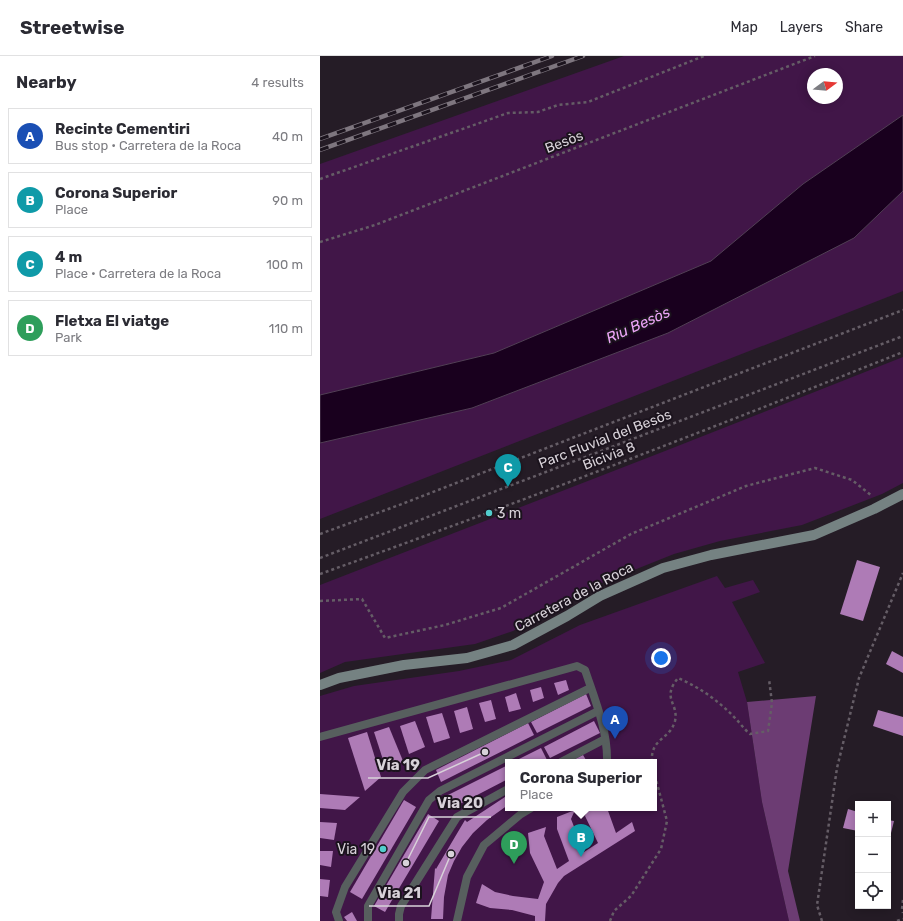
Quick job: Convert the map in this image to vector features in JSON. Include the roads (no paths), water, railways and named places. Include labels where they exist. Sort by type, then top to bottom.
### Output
[{"type":"street","name":"Carretera de la Roca","points":[[320,685],[339,678],[397,667],[467,658],[513,645],[567,616],[600,596],[663,568],[711,555],[814,535],[874,509],[903,494]]},
{"type":"lane","points":[[320,736],[577,666],[585,670],[605,739],[607,759]]},
{"type":"lane","points":[[339,921],[336,912],[345,887],[403,792],[425,770],[590,688]]},
{"type":"lane","points":[[368,921],[368,906],[429,800],[440,791],[598,711]]},
{"type":"lane","points":[[567,759],[605,739]]},
{"type":"lane","points":[[399,921],[401,906],[457,817],[505,791]]},
{"type":"lane","points":[[457,921],[468,877],[484,845],[526,811]]},
{"type":"water","name":"Riu Besòs","points":[[903,115],[903,191],[854,238],[668,333],[472,408],[320,443],[320,395],[494,353],[711,261],[803,184]]},
{"type":"railway","points":[[320,139],[552,56]]},
{"type":"railway","points":[[320,150],[583,56]]},
{"type":"place","name":"4 m","points":[[508,487]]},
{"type":"place","name":"3 m","points":[[489,513]]},
{"type":"place","name":"Recinte Cementiri","points":[[615,739]]},
{"type":"place","name":"Vía 19","points":[[485,752]]},
{"type":"place","name":"Via 19","points":[[383,849]]},
{"type":"place","name":"Via 21","points":[[451,854]]},
{"type":"place","name":"Corona Superior","points":[[581,857]]},
{"type":"place","name":"Via 20","points":[[406,863]]},
{"type":"place","name":"Fletxa El viatge","points":[[514,864]]}]
